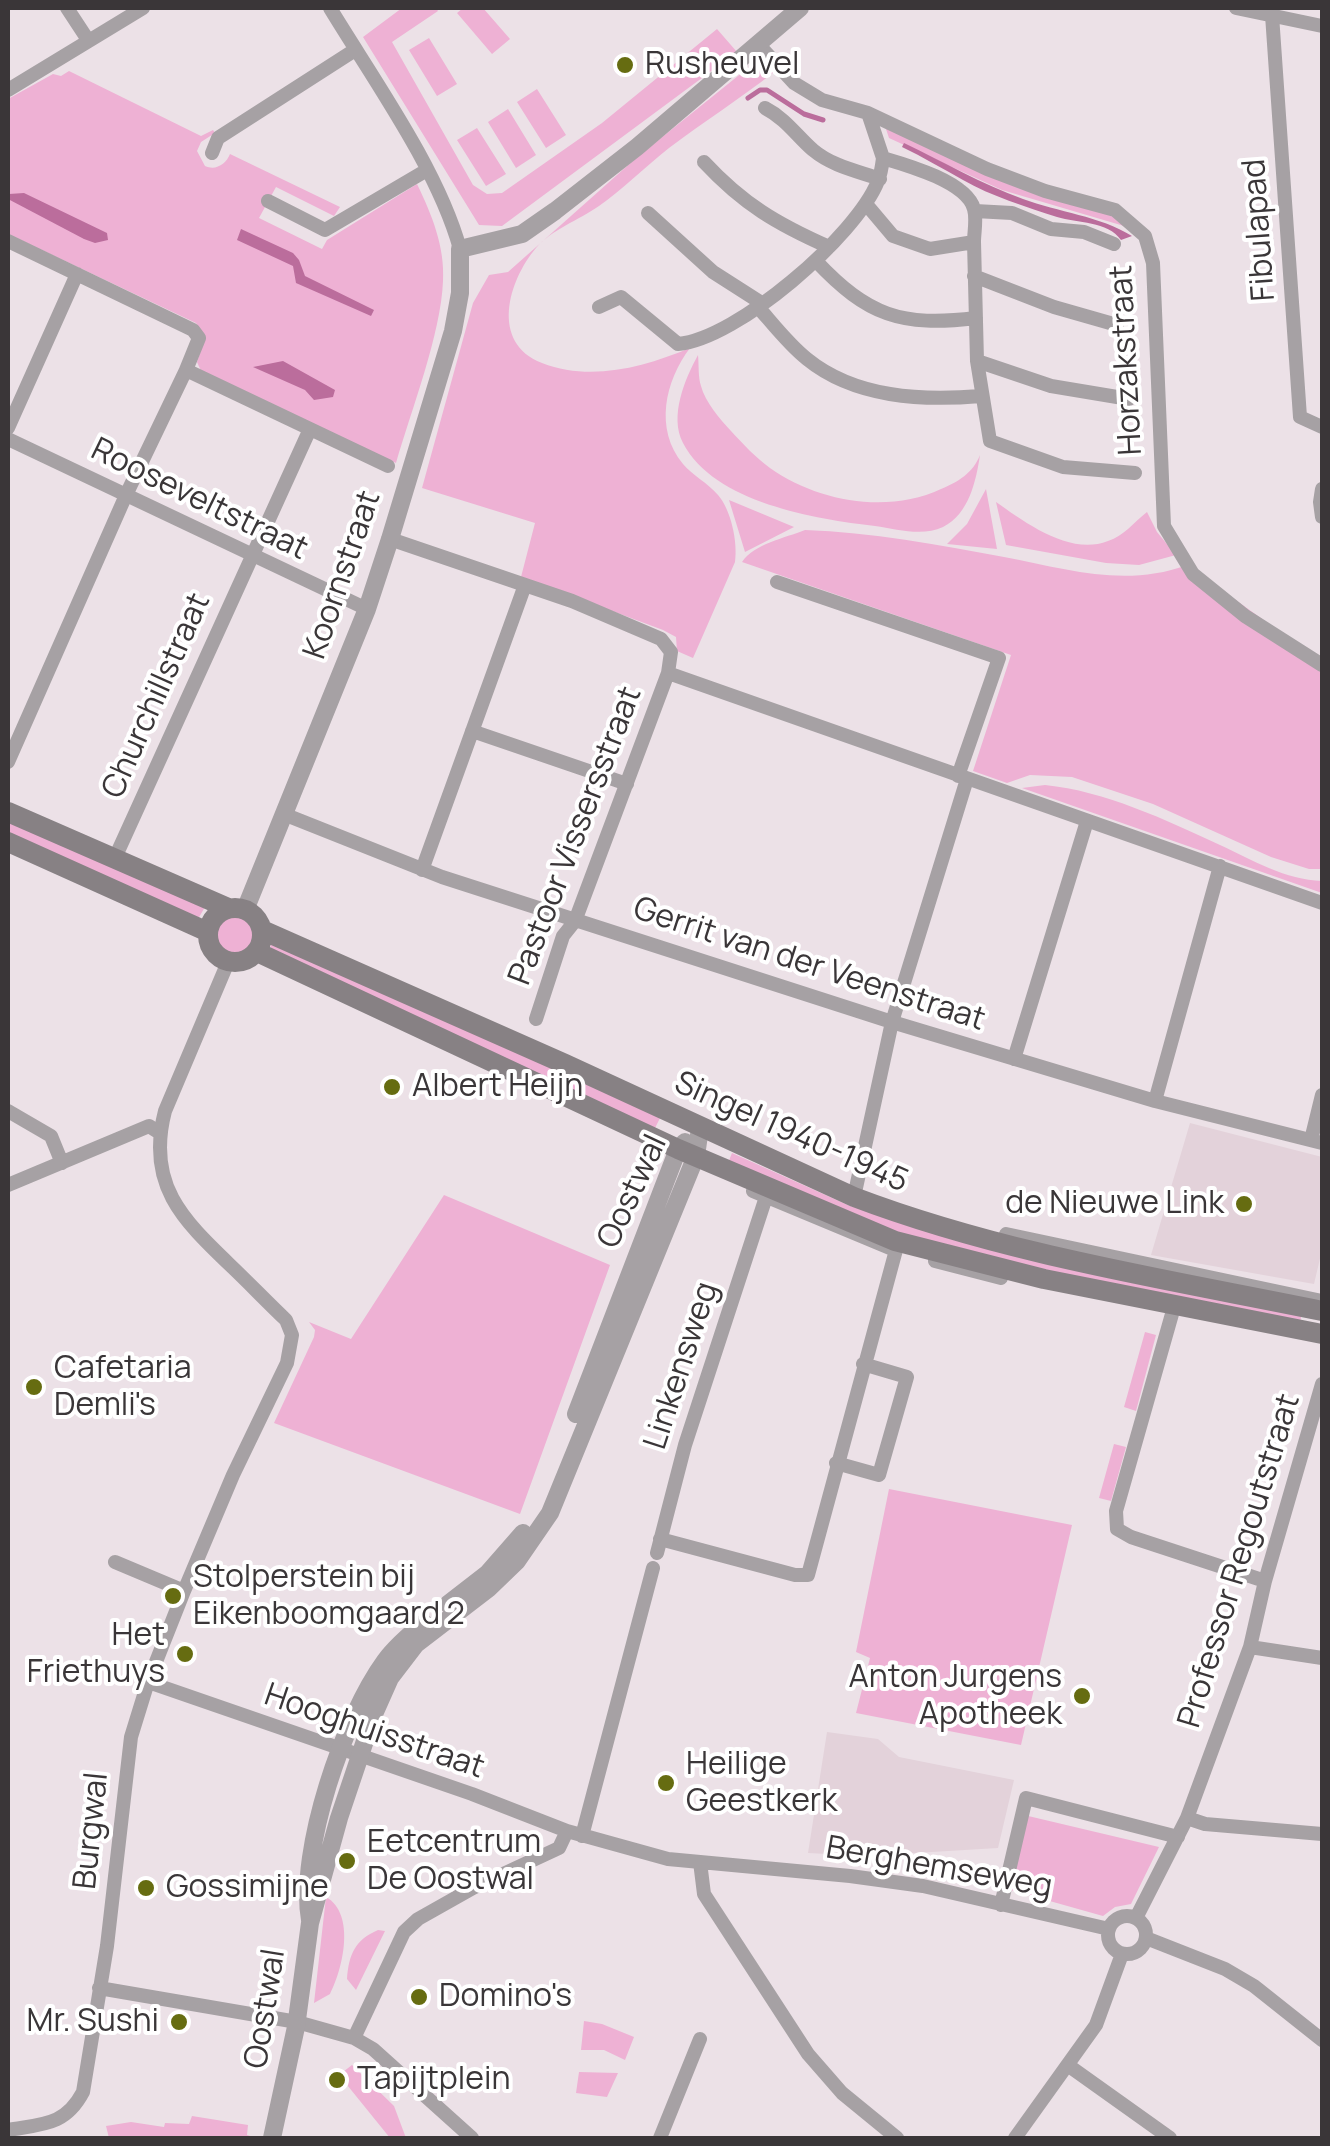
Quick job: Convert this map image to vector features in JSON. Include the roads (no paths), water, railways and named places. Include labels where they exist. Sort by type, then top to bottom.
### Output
[{"type":"main road","points":[[8,812],[114,860],[253,914],[262,930],[257,952],[244,962],[228,962],[210,947],[208,932],[214,917],[237,909]]},
{"type":"main road","points":[[8,842],[208,932]]},
{"type":"main road","name":"Singel 1940-1945","points":[[262,930],[566,1064],[700,1128],[974,1237],[1322,1310]]},
{"type":"main road","name":"Singel 1940-1945","points":[[257,952],[695,1156],[896,1241],[1044,1279],[1322,1334]]},
{"type":"street","points":[[68,8],[88,40]]},
{"type":"street","points":[[8,90],[143,8]]},
{"type":"street","points":[[330,8],[427,170],[446,207],[460,249],[522,234],[637,147],[800,8]]},
{"type":"street","points":[[1236,8],[1322,26]]},
{"type":"street","name":"Fibulapad","points":[[1272,15],[1300,418],[1322,426]]},
{"type":"street","name":"Horzakstraat","points":[[758,44],[794,83],[822,100],[868,113],[987,169],[1045,191],[1115,210],[1145,236],[1152,263],[1164,526],[1193,574],[1245,616],[1322,665]]},
{"type":"street","points":[[212,153],[218,138],[355,50]]},
{"type":"street","points":[[765,108],[783,117],[813,150],[833,164],[880,179]]},
{"type":"street","points":[[600,306],[622,297],[678,344],[696,342],[760,306],[816,261],[866,204],[880,179],[883,158],[868,113]]},
{"type":"street","points":[[883,158],[965,192],[975,211],[977,361],[990,442],[1063,466],[1135,473]]},
{"type":"street","points":[[704,162],[732,193],[779,225],[829,247]]},
{"type":"street","points":[[268,201],[325,230],[427,170]]},
{"type":"street","points":[[866,204],[893,236],[930,249],[974,242]]},
{"type":"street","points":[[975,211],[1012,213],[1050,229],[1084,232],[1114,244]]},
{"type":"street","points":[[648,214],[713,272],[760,306],[808,360],[850,383],[903,397],[981,396]]},
{"type":"street","points":[[8,242],[193,330],[198,338],[8,762]]},
{"type":"street","name":"Koornstraat","points":[[237,909],[286,815],[367,609],[452,330],[460,293],[460,249]]},
{"type":"street","points":[[816,261],[844,291],[876,309],[912,322],[976,318]]},
{"type":"street","points":[[8,428],[77,274]]},
{"type":"street","points":[[974,276],[1054,307],[1117,325]]},
{"type":"street","points":[[977,361],[1052,386],[1129,399]]},
{"type":"street","points":[[186,370],[388,466]]},
{"type":"street","name":"Churchillstraat","points":[[114,860],[310,429]]},
{"type":"street","name":"Rooseveltstraat","points":[[8,439],[367,609]]},
{"type":"street","points":[[1322,489],[1322,516]]},
{"type":"street","points":[[390,539],[572,601],[661,638],[671,652],[668,674],[1322,902]]},
{"type":"street","points":[[776,582],[999,658],[892,1022],[856,1192]]},
{"type":"street","points":[[422,870],[524,585]]},
{"type":"street","name":"Pastoor Vissersstraat","points":[[536,1019],[563,936],[575,921],[668,674]]},
{"type":"street","points":[[472,731],[627,784]]},
{"type":"street","name":"Gerrit van der Veenstraat","points":[[286,815],[422,870],[892,1022],[1155,1101],[1317,1141]]},
{"type":"street","points":[[1014,1059],[1087,821]]},
{"type":"street","points":[[1155,1101],[1220,866]]},
{"type":"street","points":[[8,1185],[149,1126],[160,1132],[165,1110],[228,962]]},
{"type":"street","points":[[1317,1141],[1322,1096]]},
{"type":"street","points":[[8,1111],[51,1136],[62,1163]]},
{"type":"street","name":"Oostwal","points":[[272,2138],[297,2022],[310,1923],[360,1756],[390,1678],[416,1644],[488,1573],[534,1518],[695,1156],[700,1128]]},
{"type":"street","name":"Burgwal","points":[[8,2130],[62,2118],[76,2106],[82,2092],[107,1946],[127,1757],[148,1682],[233,1475],[287,1363],[292,1335],[286,1320],[184,1219],[165,1179],[160,1132]]},
{"type":"street","name":"Singel 1940-1945","points":[[695,1156],[717,1176],[896,1250],[1027,1284],[1236,1327],[1256,1321]]},
{"type":"street","name":"Singel 1940-1945","points":[[856,1192],[1010,1236],[1322,1301]]},
{"type":"street","name":"Linkensweg","points":[[582,1836],[685,1444],[766,1197]]},
{"type":"street","points":[[657,1554],[808,1575],[896,1250]]},
{"type":"street","points":[[1172,1314],[1116,1510],[1117,1529],[1130,1537],[1266,1580]]},
{"type":"street","points":[[836,1463],[879,1476],[907,1377],[863,1364]]},
{"type":"street","name":"Professor Regoutstraat","points":[[1136,1918],[1187,1818],[1250,1648],[1322,1384]]},
{"type":"street","points":[[115,1562],[184,1591]]},
{"type":"street","name":"Oostwal","points":[[310,1923],[306,1898],[320,1815],[340,1750],[365,1692],[404,1639],[454,1607]]},
{"type":"street","points":[[1250,1648],[1322,1658]]},
{"type":"street","name":"Hooghuisstraat","points":[[148,1682],[582,1836]]},
{"type":"street","points":[[1001,1905],[1026,1798],[1178,1837]]},
{"type":"street","points":[[1187,1818],[1204,1824],[1322,1834]]},
{"type":"street","points":[[354,2038],[404,1932],[418,1919],[473,1888],[559,1848],[566,1832]]},
{"type":"street","name":"Berghemseweg","points":[[582,1836],[668,1859],[923,1886],[1108,1929]]},
{"type":"street","points":[[700,1862],[704,1894],[808,2054],[842,2092],[897,2138]]},
{"type":"street","points":[[1120,1917],[1136,1918],[1146,1930],[1146,1938],[1138,1952],[1122,1954],[1110,1944],[1108,1929],[1120,1917]]},
{"type":"street","points":[[1146,1938],[1225,1968],[1322,2040]]},
{"type":"street","points":[[1015,2138],[1096,2025],[1122,1954]]},
{"type":"street","points":[[99,1988],[297,2022],[354,2038],[373,2050],[472,2138]]},
{"type":"street","points":[[660,2138],[700,2039]]},
{"type":"street","points":[[1068,2066],[1170,2138]]},
{"type":"street","name":"Oostwal","points":[[281,2104],[284,2138]]},
{"type":"waterway","points":[[748,98],[767,90],[804,114],[823,120]]},
{"type":"place","name":"Rusheuvel","points":[[625,65]]},
{"type":"place","name":"Albert Heijn","points":[[392,1087]]},
{"type":"place","name":"de Nieuwe Link","points":[[1244,1204]]},
{"type":"place","name":"Cafetaria Demli's","points":[[34,1387]]},
{"type":"place","name":"Stolperstein bij Eikenboomgaard 2","points":[[173,1596]]},
{"type":"place","name":"Het Friethuys","points":[[185,1654]]},
{"type":"place","name":"Anton Jurgens Apotheek","points":[[1082,1696]]},
{"type":"place","name":"Heilige Geestkerk","points":[[666,1783]]},
{"type":"place","name":"Eetcentrum De Oostwal","points":[[347,1861]]},
{"type":"place","name":"Gossimijne","points":[[146,1888]]},
{"type":"place","name":"Domino's","points":[[419,1997]]},
{"type":"place","name":"Mr. Sushi","points":[[179,2022]]},
{"type":"place","name":"Tapijtplein","points":[[337,2080]]}]
